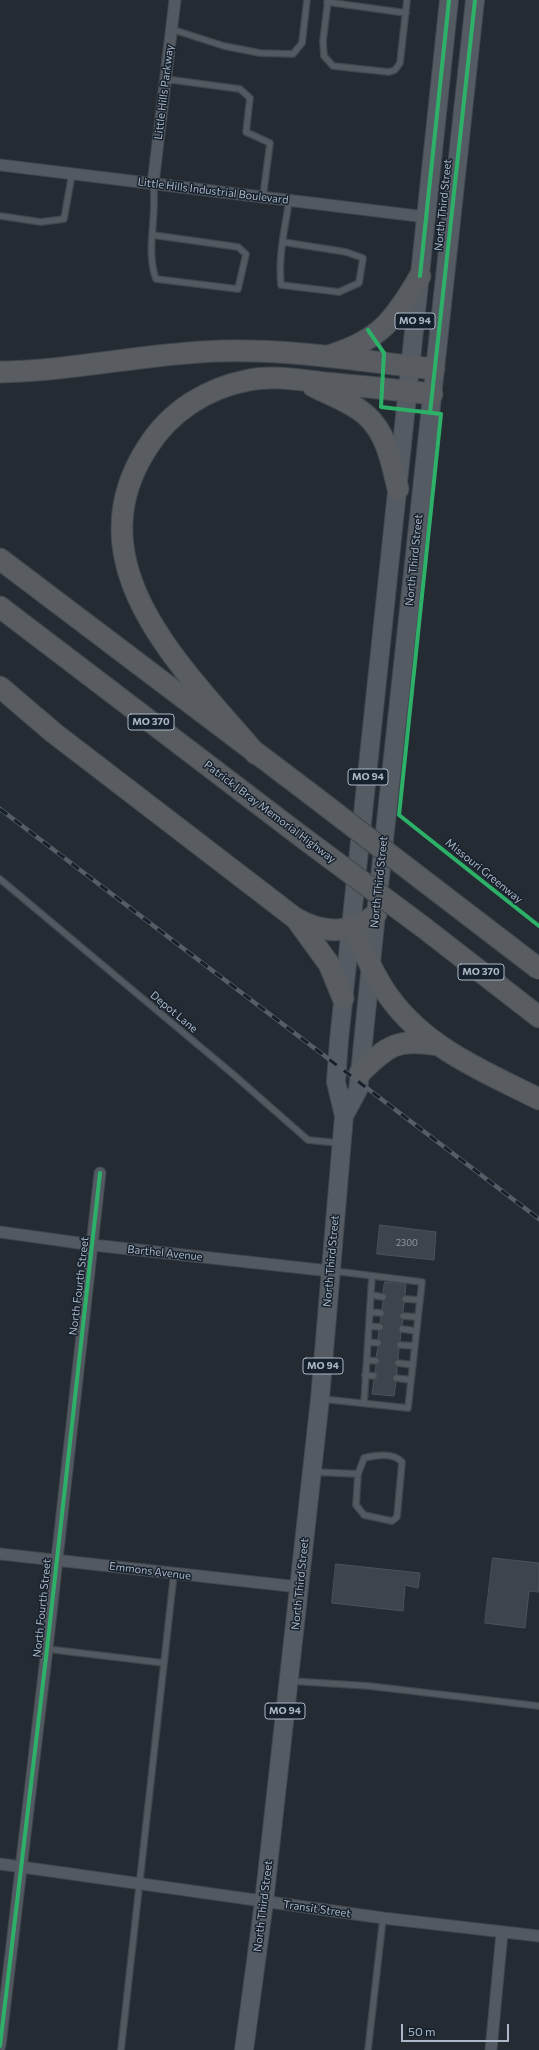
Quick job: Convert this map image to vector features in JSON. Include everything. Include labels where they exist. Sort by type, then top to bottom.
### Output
[{"type":"highway","points":[[324,357],[350,349],[378,333],[403,304],[420,276]]},
{"type":"highway","points":[[0,372],[74,368],[158,356],[220,351],[269,352],[434,369]]},
{"type":"highway","points":[[256,754],[168,651],[140,604],[124,557],[122,530],[124,505],[131,478],[141,456],[156,433],[174,414],[198,398],[226,386],[251,379],[300,380],[432,394]]},
{"type":"highway","points":[[300,380],[353,406],[367,416],[378,429],[384,440],[398,489]]},
{"type":"highway","points":[[0,559],[539,969]]},
{"type":"highway","name":"Patrick J Bray Memorial Highway","points":[[0,607],[424,928],[539,1017]]},
{"type":"highway","points":[[0,687],[54,733],[295,918],[319,929],[341,930],[352,928],[369,921],[376,914]]},
{"type":"highway","points":[[295,918],[329,964],[343,998]]},
{"type":"highway","points":[[352,928],[370,965],[389,997],[411,1024],[438,1045],[539,1099]]},
{"type":"highway","points":[[360,1073],[378,1056],[398,1044],[408,1042],[438,1045]]},
{"type":"main road","name":"North Third Street","points":[[244,2050],[264,1902],[320,1399],[344,1116],[336,1082],[343,998],[352,928],[449,0]]},
{"type":"main road","name":"North Third Street","points":[[344,1116],[358,1090],[360,1073],[370,965],[475,0]]},
{"type":"street","name":"Little Hills Parkway","points":[[153,184],[175,0]]},
{"type":"street","name":"Little Hills Industrial Boulevard","points":[[0,165],[426,217]]},
{"type":"street","name":"North Fourth Street","points":[[0,2046],[47,1649],[100,1173]]},
{"type":"street","name":"Barthel Avenue","points":[[0,1232],[93,1245],[330,1271]]},
{"type":"street","name":"Emmons Avenue","points":[[0,1554],[299,1587]]},
{"type":"street","name":"Transit Street","points":[[0,1864],[383,1918],[502,1933],[539,1936]]},
{"type":"street","points":[[491,2050],[502,1933]]},
{"type":"lane","points":[[171,29],[224,46],[260,53],[292,54],[302,43],[307,0]]},
{"type":"lane","points":[[406,13],[328,1],[323,41],[324,56],[333,66],[374,71],[395,70],[400,63],[405,24],[406,13],[407,0]]},
{"type":"lane","points":[[165,79],[240,89],[250,98],[246,132],[270,143],[263,197]]},
{"type":"lane","points":[[0,216],[41,222],[64,219],[72,174]]},
{"type":"lane","points":[[153,184],[155,198],[153,235],[152,267],[156,279],[238,289],[246,254],[238,247],[153,235]]},
{"type":"lane","points":[[283,242],[346,252],[363,258],[359,283],[339,292],[281,285],[279,266],[289,200]]},
{"type":"lane","name":"Depot Lane","points":[[0,879],[234,1075],[308,1140],[341,1143]]},
{"type":"lane","points":[[320,1399],[408,1408],[422,1282],[330,1271]]},
{"type":"lane","points":[[364,1403],[372,1276]]},
{"type":"lane","points":[[371,1295],[383,1297]]},
{"type":"lane","points":[[405,1299],[420,1300]]},
{"type":"lane","points":[[370,1312],[381,1313]]},
{"type":"lane","points":[[403,1316],[418,1317]]},
{"type":"lane","points":[[369,1326],[380,1327]]},
{"type":"lane","points":[[402,1330],[416,1331]]},
{"type":"lane","points":[[368,1342],[378,1343]]},
{"type":"lane","points":[[400,1345],[415,1346]]},
{"type":"lane","points":[[367,1360],[376,1361]]},
{"type":"lane","points":[[398,1363],[413,1365]]},
{"type":"lane","points":[[365,1375],[374,1376]]},
{"type":"lane","points":[[396,1378],[411,1380]]},
{"type":"lane","points":[[380,1455],[398,1458],[402,1462],[397,1517],[392,1521],[364,1515],[356,1505],[358,1474],[364,1458],[380,1455]]},
{"type":"lane","points":[[312,1472],[358,1474]]},
{"type":"lane","points":[[121,2050],[141,1884],[174,1574]]},
{"type":"lane","points":[[47,1649],[164,1663]]},
{"type":"lane","points":[[289,1681],[369,1686],[539,1706]]},
{"type":"lane","points":[[368,2050],[383,1918]]},
{"type":"building","points":[[380,1225],[436,1232],[434,1260],[377,1254]]},
{"type":"building","points":[[385,1282],[406,1284],[405,1295],[401,1298],[404,1303],[403,1312],[399,1315],[403,1320],[402,1325],[398,1329],[401,1333],[400,1341],[396,1344],[399,1349],[398,1359],[394,1363],[397,1367],[397,1374],[392,1378],[396,1382],[394,1396],[372,1394],[374,1380],[378,1376],[375,1372],[376,1365],[380,1361],[376,1357],[378,1347],[382,1344],[378,1339],[379,1331],[384,1328],[380,1323],[381,1317],[385,1314],[382,1309],[383,1301],[387,1297],[383,1293]]},
{"type":"building","points":[[493,1558],[539,1563],[539,1592],[529,1591],[525,1628],[485,1623]]},
{"type":"building","points":[[336,1564],[420,1573],[418,1588],[405,1585],[403,1611],[332,1603]]},
{"type":"railway","points":[[0,809],[539,1219]]},
{"type":"cycle path","points":[[420,276],[449,0]]},
{"type":"cycle path","points":[[430,413],[475,0]]},
{"type":"cycle path","name":"Missouri Greenway","points":[[368,330],[384,353],[381,407],[441,414],[399,815],[539,926]]},
{"type":"cycle path","points":[[0,2046],[47,1649],[100,1173]]}]
